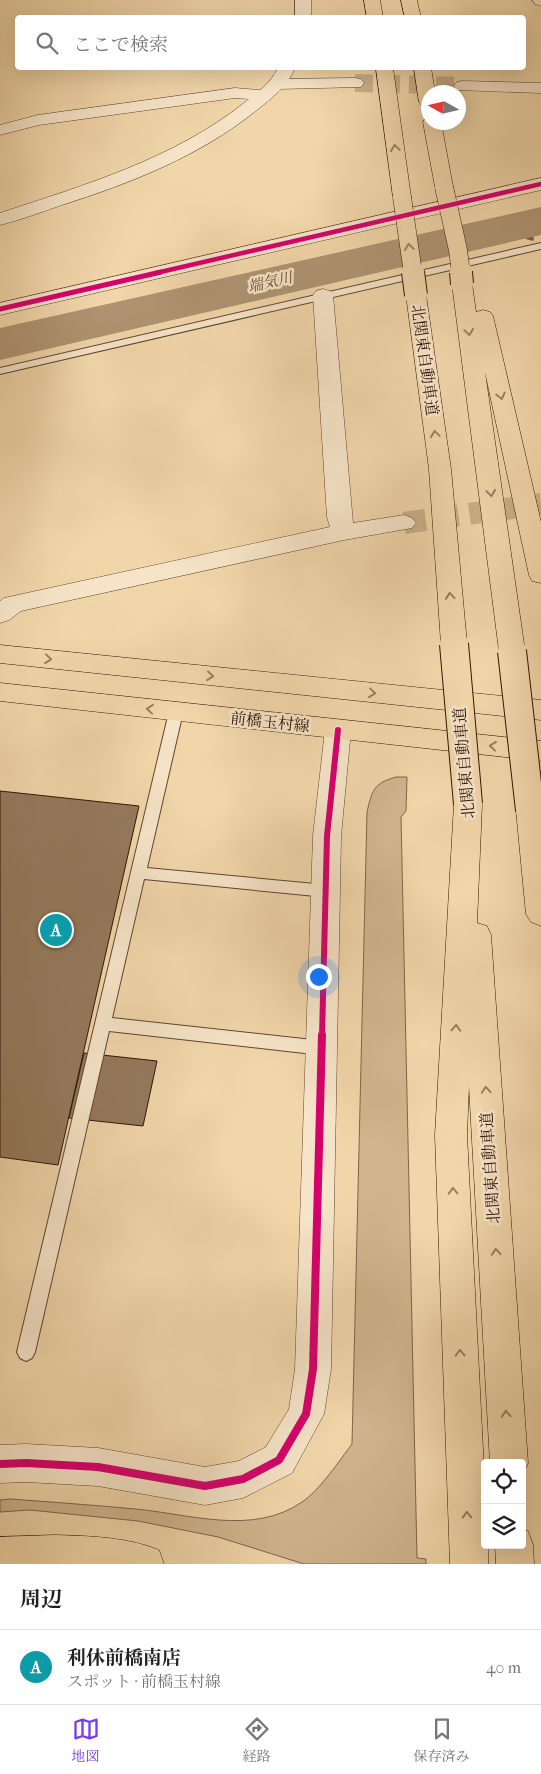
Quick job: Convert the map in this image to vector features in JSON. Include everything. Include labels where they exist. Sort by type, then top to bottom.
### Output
[{"type":"main road","points":[[372,0],[374,15]]},
{"type":"main road","points":[[409,0],[412,15]]},
{"type":"main road","name":"北関東自動車道","points":[[384,70],[440,469],[468,804],[509,1459]]},
{"type":"main road","points":[[422,70],[425,85]]},
{"type":"main road","points":[[433,130],[458,250],[469,282],[541,575]]},
{"type":"main road","points":[[469,282],[541,914]]},
{"type":"main road","points":[[0,654],[541,710]]},
{"type":"main road","name":"前橋玉村線","points":[[0,692],[541,751]]},
{"type":"main road","points":[[468,804],[451,1136],[469,1564]]},
{"type":"main road","points":[[514,1549],[515,1564]]},
{"type":"main road","points":[[0,1556],[76,1555],[112,1557],[144,1564]]},
{"type":"street","points":[[303,0],[303,15]]},
{"type":"street","points":[[0,220],[129,177],[187,150],[223,128],[271,90],[285,70]]},
{"type":"street","points":[[0,130],[38,120],[235,92],[354,83]]},
{"type":"street","points":[[466,86],[541,88]]},
{"type":"street","points":[[0,309],[541,184]]},
{"type":"street","points":[[323,295],[339,517],[344,532]]},
{"type":"street","points":[[0,614],[13,604],[344,532],[404,523]]},
{"type":"street","points":[[0,1464],[26,1463],[98,1467],[205,1486],[243,1479],[279,1460],[306,1414],[313,1370],[327,836],[338,730]]},
{"type":"lane","points":[[0,371],[541,246]]},
{"type":"lane","points":[[26,1352],[176,712]]},
{"type":"lane","points":[[138,873],[326,891]]},
{"type":"lane","points":[[103,1024],[322,1048]]},
{"type":"shaded area","points":[[396,777],[407,777],[406,811],[401,817],[417,1558],[426,1559],[426,1564],[304,1564],[218,1537],[138,1521],[30,1510],[0,1512],[0,1500],[10,1499],[135,1509],[221,1520],[263,1518],[283,1512],[309,1497],[329,1475],[352,1444],[367,812],[375,788],[383,782]]},
{"type":"building","points":[[0,791],[139,806],[58,1165],[0,1157]]},
{"type":"building","points":[[84,1053],[157,1061],[143,1126],[69,1118]]},
{"type":"waterway","name":"端気川","points":[[0,344],[541,221]]},
{"type":"waterway","points":[[525,224],[530,239]]},
{"type":"tunnel","points":[[355,83],[427,85]]},
{"type":"tunnel","points":[[404,523],[541,504]]},
{"type":"cycle path","points":[[0,309],[541,184]]},
{"type":"cycle path","points":[[0,1464],[26,1463],[98,1467],[205,1486],[243,1479],[279,1460],[306,1414],[313,1369],[327,836],[338,730]]},
{"type":"place","name":"利休前橋南店","points":[[56,930]]}]
